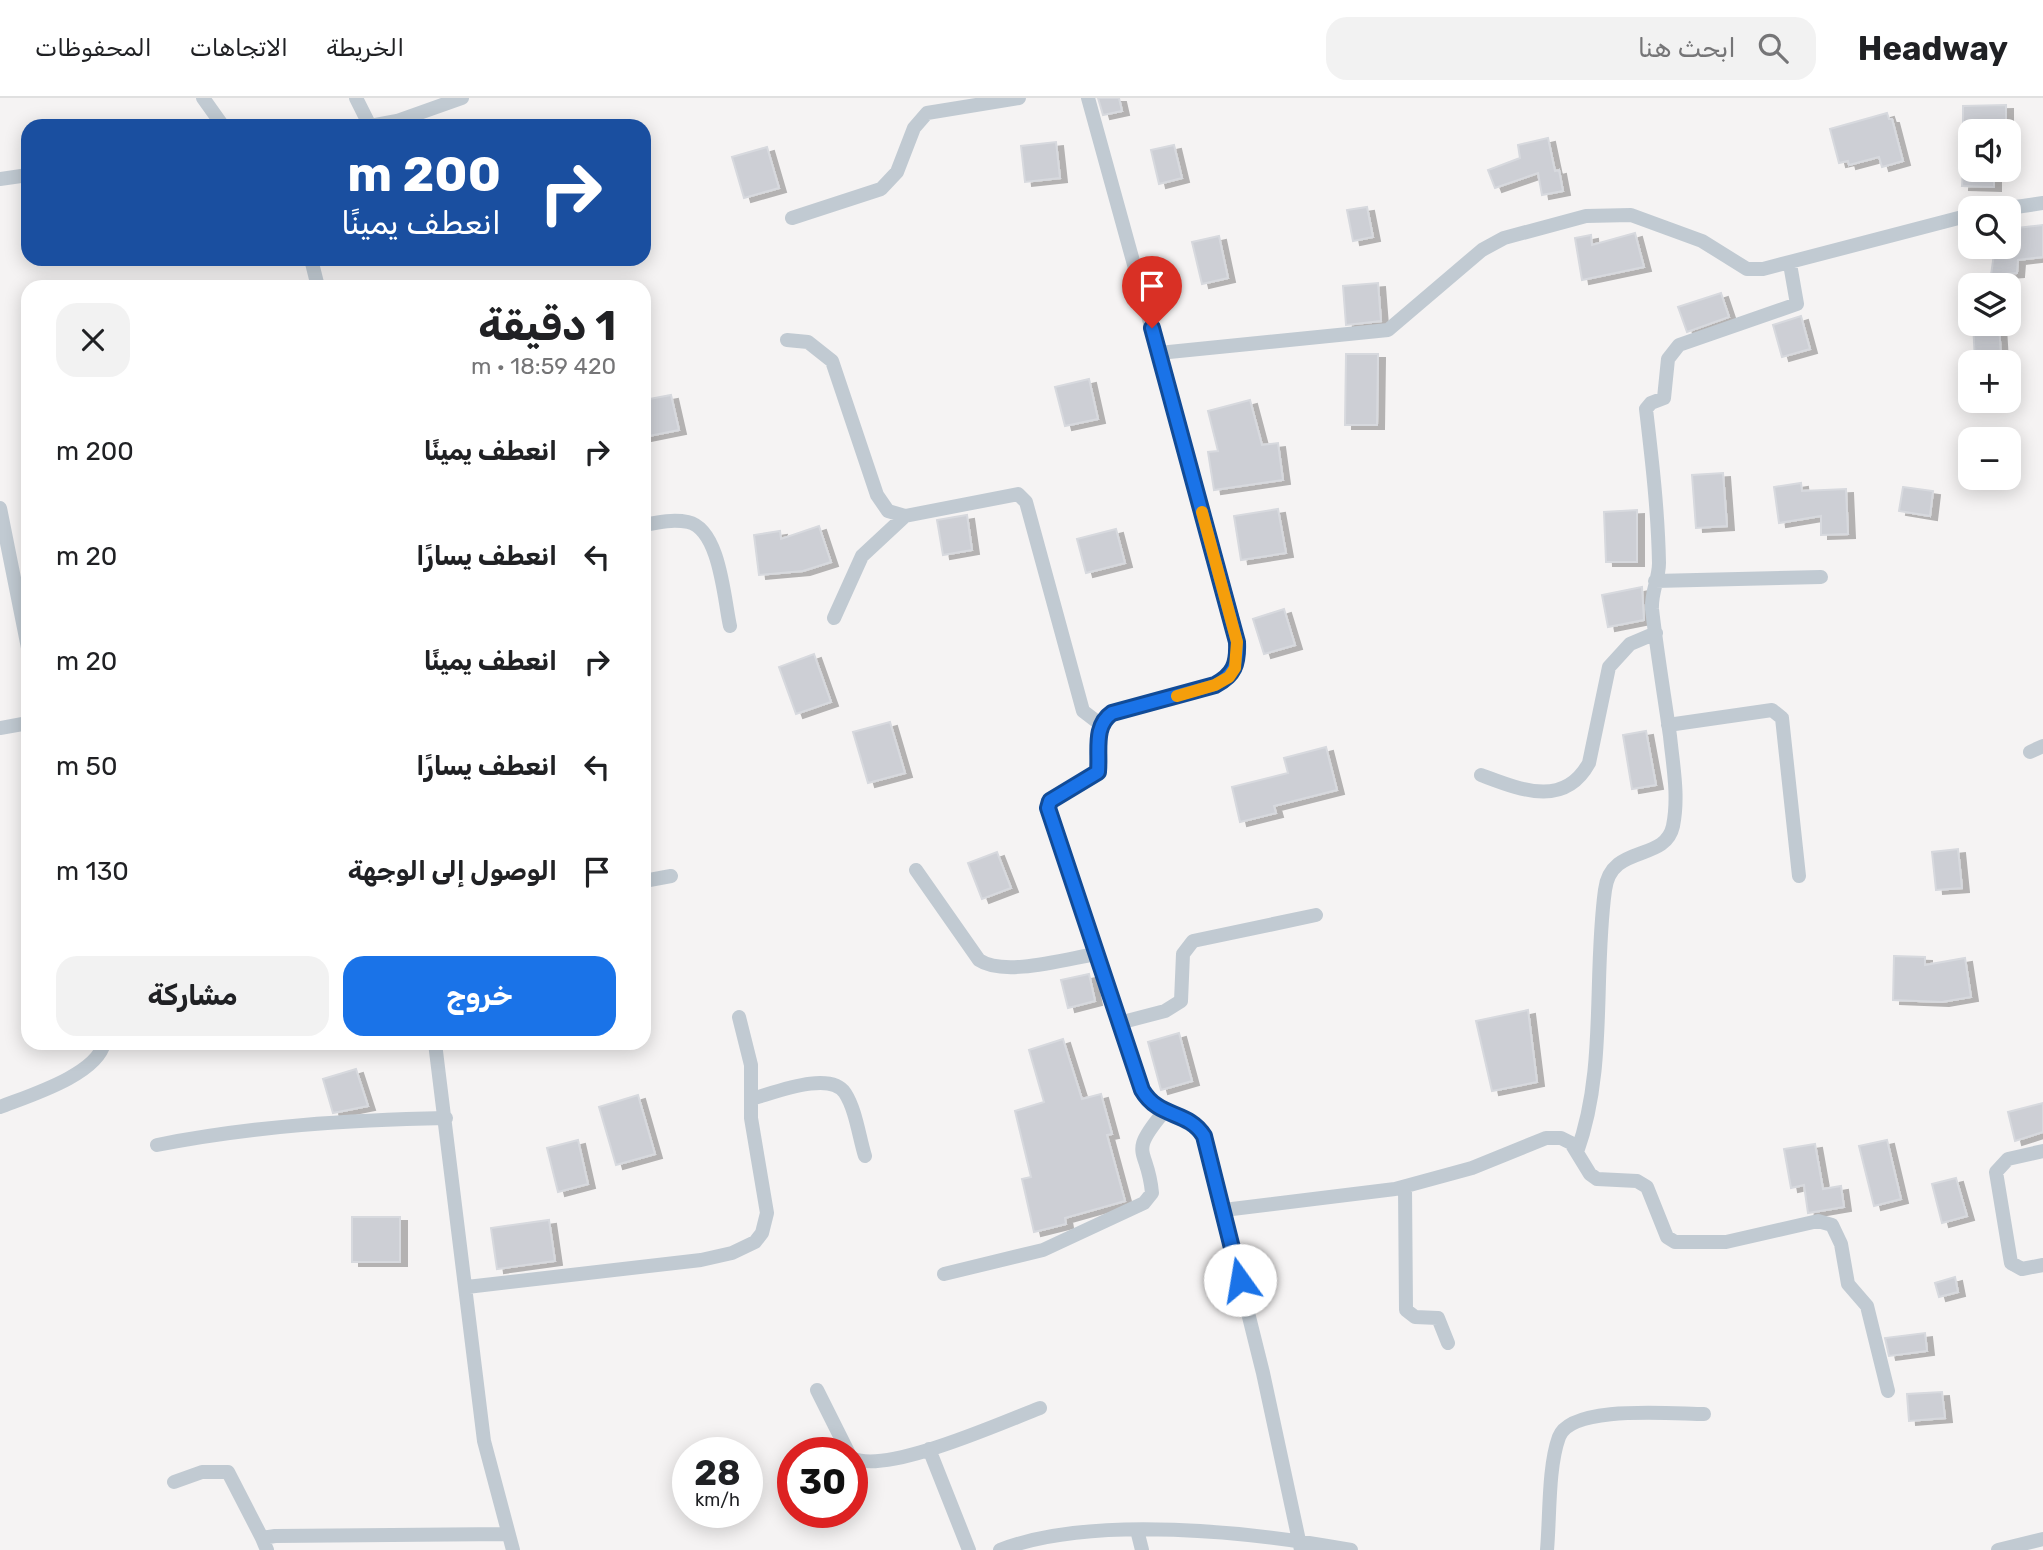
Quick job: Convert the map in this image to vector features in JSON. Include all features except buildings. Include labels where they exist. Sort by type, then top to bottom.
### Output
[{"type":"street","points":[[203,98],[218,119]]},
{"type":"street","points":[[356,98],[366,119]]},
{"type":"street","points":[[403,119],[462,98]]},
{"type":"street","points":[[792,218],[881,190],[897,172],[914,128],[927,113],[1012,98]]},
{"type":"street","points":[[1088,98],[1228,606],[1237,655],[1229,677],[1215,685],[1112,713],[1100,724],[1098,772],[1050,801],[1048,808],[1142,1090],[1150,1103],[1163,1113],[1193,1123],[1204,1136],[1300,1545]]},
{"type":"street","points":[[0,179],[21,176]]},
{"type":"street","points":[[2021,206],[2043,203]]},
{"type":"street","points":[[1158,353],[1388,330],[1482,250],[1504,238],[1586,216],[1631,215],[1702,241],[1747,269],[1790,264],[1958,218]]},
{"type":"street","points":[[1577,1152],[1590,1113],[1594,1086],[1599,960],[1607,880],[1618,863],[1662,844],[1671,835],[1676,797],[1652,607],[1659,564],[1647,407],[1664,398],[1668,359],[1679,345],[1797,304],[1790,264]]},
{"type":"street","points":[[787,340],[808,342],[832,361],[877,495],[888,511],[905,516],[996,496],[1018,494],[1022,497],[1083,711],[1100,724]]},
{"type":"street","points":[[0,508],[21,600]]},
{"type":"street","points":[[834,618],[862,556],[905,516]]},
{"type":"street","points":[[651,524],[670,520],[691,522],[702,529],[715,552],[730,626]]},
{"type":"street","points":[[1655,581],[1821,577]]},
{"type":"street","points":[[1481,775],[1534,793],[1565,787],[1582,776],[1589,763],[1609,667],[1630,644],[1656,634]]},
{"type":"street","points":[[1668,725],[1766,711],[1778,714],[1782,723],[1799,876]]},
{"type":"street","points":[[0,728],[21,724]]},
{"type":"street","points":[[916,870],[979,960],[986,965],[1007,968],[1096,954]]},
{"type":"street","points":[[651,880],[671,876]]},
{"type":"street","points":[[1119,1023],[1165,1011],[1181,1001],[1184,954],[1194,942],[1316,915]]},
{"type":"street","points":[[467,1287],[701,1261],[745,1249],[762,1233],[766,1213],[751,1118],[751,1065],[739,1017]]},
{"type":"street","points":[[0,1107],[53,1086],[97,1059],[101,1050]]},
{"type":"street","points":[[436,1050],[484,1441],[513,1550]]},
{"type":"street","points":[[751,1099],[823,1081],[838,1086],[850,1105],[865,1156]]},
{"type":"street","points":[[944,1274],[1044,1250],[1144,1203],[1152,1193],[1141,1146],[1144,1135],[1163,1113]]},
{"type":"street","points":[[157,1144],[270,1127],[340,1121],[446,1118]]},
{"type":"street","points":[[1223,1210],[1356,1196],[1405,1187],[1472,1168],[1546,1138],[1567,1140],[1590,1174],[1597,1179],[1637,1181],[1647,1187],[1667,1237],[1675,1242],[1726,1242],[1818,1221],[1832,1225],[1841,1244],[1848,1284],[1867,1307],[1888,1391]]},
{"type":"street","points":[[2043,1151],[2008,1159],[1998,1167],[1996,1176],[2011,1263],[2022,1269],[2043,1265]]},
{"type":"street","points":[[1405,1187],[1406,1310],[1415,1317],[1438,1318],[1448,1343]]},
{"type":"street","points":[[817,1391],[840,1437]]},
{"type":"street","points":[[868,1462],[929,1449],[1041,1408]]},
{"type":"street","points":[[1547,1550],[1556,1454],[1564,1429],[1602,1414],[1704,1414]]},
{"type":"street","points":[[929,1449],[968,1550]]},
{"type":"street","points":[[174,1482],[202,1472],[228,1472],[264,1544],[508,1534]]},
{"type":"street","points":[[1137,1530],[1142,1550]]},
{"type":"street","points":[[1000,1550],[1030,1540],[1079,1532],[1137,1530],[1351,1550]]},
{"type":"street","points":[[1998,1550],[2043,1539]]},
{"type":"slow traffic","points":[[1177,696],[1215,685],[1229,677],[1235,668],[1237,655],[1237,642],[1202,512]]},
{"type":"route","points":[[1152,328],[1237,642],[1235,668],[1229,677],[1215,685],[1112,713],[1105,718],[1100,724],[1098,772],[1058,795],[1050,801],[1048,808],[1142,1090],[1150,1103],[1163,1113],[1193,1123],[1204,1136],[1240,1280]]}]
